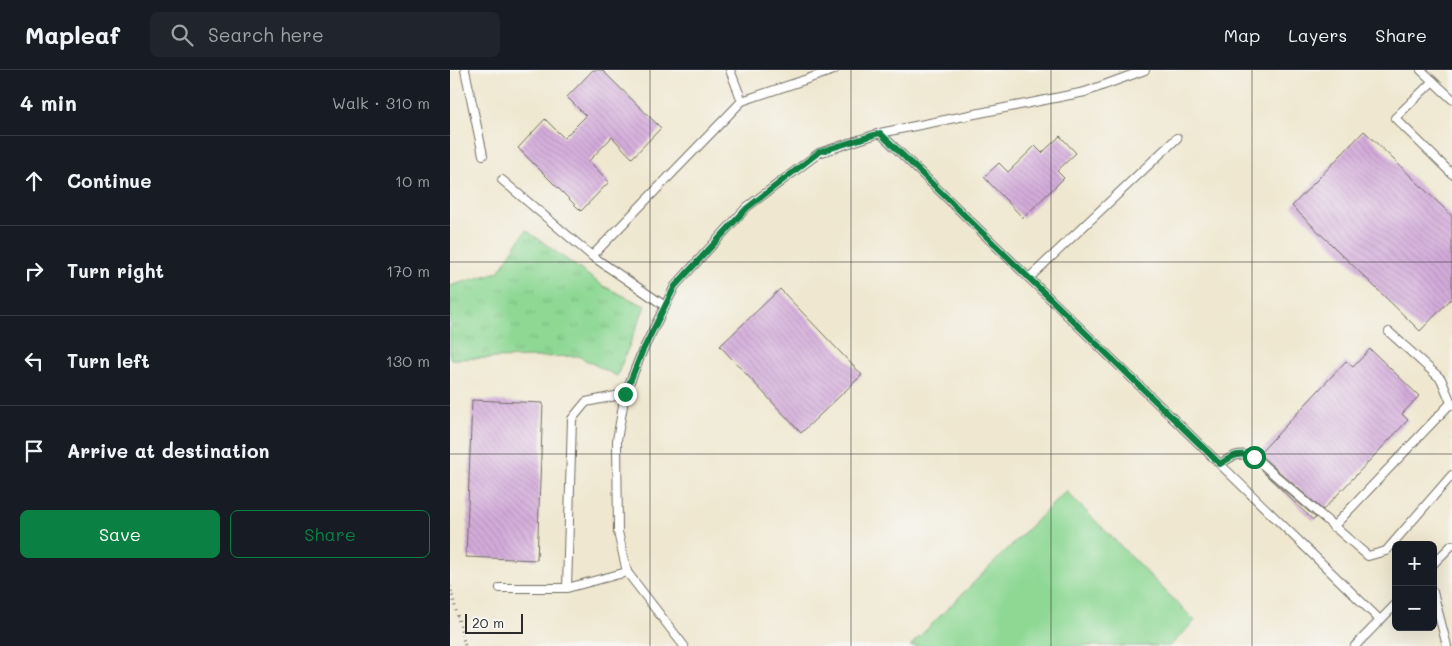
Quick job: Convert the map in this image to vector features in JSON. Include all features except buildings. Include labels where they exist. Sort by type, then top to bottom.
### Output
[{"type":"lane","points":[[465,70],[483,155]]},
{"type":"lane","points":[[730,70],[742,101]]},
{"type":"lane","points":[[592,256],[742,101],[834,70]]},
{"type":"lane","points":[[684,646],[627,572],[618,532],[617,440],[625,394],[642,352],[675,286],[747,208],[819,152],[880,133],[1085,92],[1145,70]]},
{"type":"lane","points":[[1421,70],[1452,99]]},
{"type":"lane","points":[[1433,81],[1394,118],[1452,174]]},
{"type":"lane","points":[[880,133],[1380,620]]},
{"type":"lane","points":[[1029,278],[1177,138]]},
{"type":"lane","points":[[502,180],[592,256],[665,306]]},
{"type":"lane","points":[[1333,527],[1451,404],[1440,379],[1389,332]]},
{"type":"lane","points":[[567,588],[572,419],[586,402],[625,394]]},
{"type":"lane","points":[[1220,464],[1244,453],[1254,457],[1368,556],[1386,551],[1452,475]]},
{"type":"lane","points":[[1437,560],[1452,545]]},
{"type":"lane","points":[[500,588],[567,588],[627,572]]},
{"type":"lane","points":[[1437,607],[1447,646]]},
{"type":"lane","points":[[1355,646],[1392,608]]},
{"type":"path","points":[[450,586],[465,646]]},
{"type":"green space","points":[[526,230],[603,286],[645,306],[617,376],[578,356],[450,359],[450,286],[498,272]]},
{"type":"green space","points":[[1066,491],[1195,621],[1170,646],[910,646]]},
{"type":"route","points":[[625,394],[642,352],[675,286],[747,208],[819,152],[880,133],[1220,464],[1244,453],[1254,457]]}]
